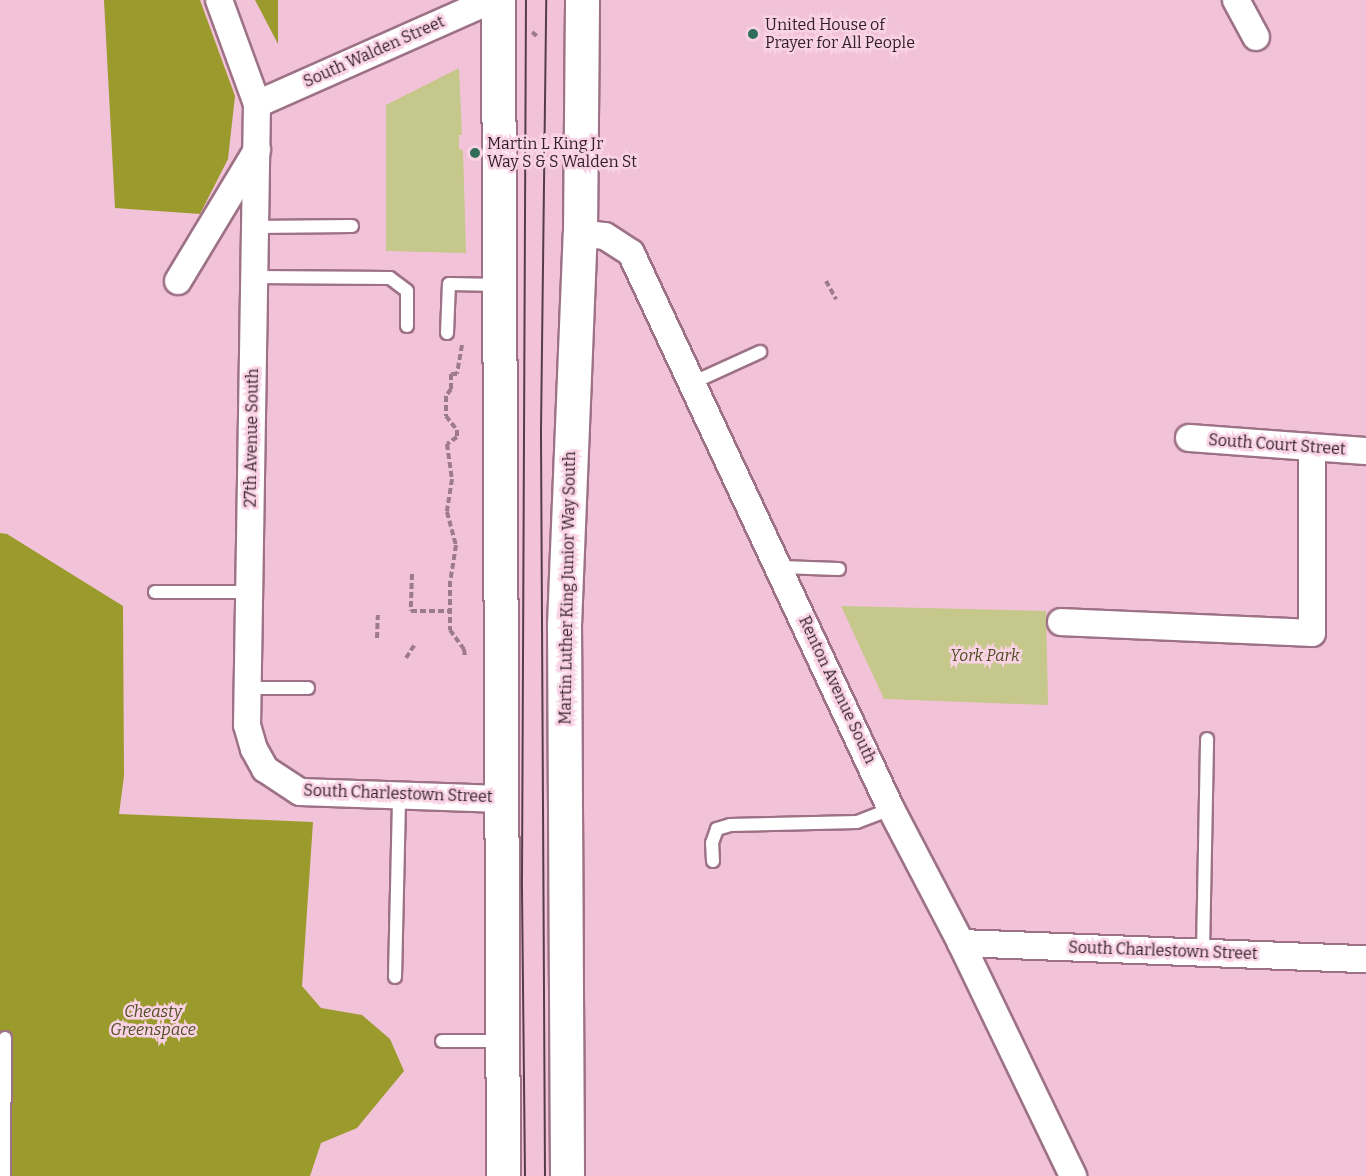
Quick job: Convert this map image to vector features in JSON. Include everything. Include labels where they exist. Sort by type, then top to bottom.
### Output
[{"type":"main road","points":[[498,0],[502,1176]]},
{"type":"main road","name":"Martin Luther King Junior Way South","points":[[567,1176],[564,625],[580,233],[582,0]]},
{"type":"street","name":"27th Avenue South","points":[[219,0],[257,104],[247,725],[265,769]]},
{"type":"street","name":"South Walden Street","points":[[257,104],[492,0]]},
{"type":"street","points":[[1236,0],[1256,37]]},
{"type":"street","points":[[178,281],[258,150]]},
{"type":"street","name":"Renton Avenue South","points":[[580,233],[606,236],[631,253],[780,567],[891,809],[961,943],[1073,1176]]},
{"type":"street","name":"South Court Street","points":[[1189,438],[1366,451]]},
{"type":"street","points":[[1061,622],[1312,633],[1312,448]]},
{"type":"street","name":"South Charlestown Street","points":[[265,769],[300,792],[502,798]]},
{"type":"street","name":"South Charlestown Street","points":[[961,943],[1366,959]]},
{"type":"lane","points":[[256,227],[352,226]]},
{"type":"lane","points":[[255,277],[390,278],[407,291],[407,326]]},
{"type":"lane","points":[[447,333],[449,284],[500,285]]},
{"type":"lane","points":[[692,383],[760,352]]},
{"type":"lane","points":[[780,567],[840,569]]},
{"type":"lane","points":[[155,592],[249,592]]},
{"type":"lane","points":[[247,688],[308,688]]},
{"type":"lane","points":[[1203,952],[1207,739]]},
{"type":"lane","points":[[394,977],[399,795]]},
{"type":"lane","points":[[713,861],[712,843],[717,829],[724,827],[828,826],[857,822],[891,809]]},
{"type":"lane","points":[[4,1176],[5,1038]]},
{"type":"lane","points":[[442,1041],[502,1041]]},
{"type":"path","points":[[532,33],[538,37]]},
{"type":"path","points":[[826,281],[836,299]]},
{"type":"path","points":[[447,333],[460,334],[462,357],[457,374],[451,374],[450,389],[446,396],[446,416],[457,430],[457,437],[447,444],[452,479],[447,512],[456,545],[450,630],[464,649],[465,658]]},
{"type":"path","points":[[412,574],[411,611],[450,611]]},
{"type":"path","points":[[377,638],[378,615]]},
{"type":"path","points":[[406,658],[415,644]]},
{"type":"green space","points":[[104,0],[200,0],[235,96],[228,159],[200,214],[115,208]]},
{"type":"green space","points":[[255,0],[278,0],[278,44]]},
{"type":"green space","points":[[459,68],[462,135],[459,135],[459,149],[463,150],[466,253],[386,251],[386,105]]},
{"type":"green space","name":"Cheasty Greenspace","points":[[0,533],[7,534],[123,606],[124,776],[119,814],[313,822],[302,986],[321,1008],[362,1015],[390,1039],[404,1071],[357,1128],[321,1143],[310,1176],[0,1176]]},
{"type":"green space","name":"York Park","points":[[841,606],[1046,611],[1048,705],[884,699]]},
{"type":"tram line","points":[[525,1176],[522,879],[526,0]]},
{"type":"tram line","points":[[545,1176],[541,430],[546,0]]},
{"type":"place","name":"United House of Prayer for All People","points":[[753,34]]},
{"type":"place","name":"Martin L King Jr Way S & S Walden St","points":[[475,153]]}]
